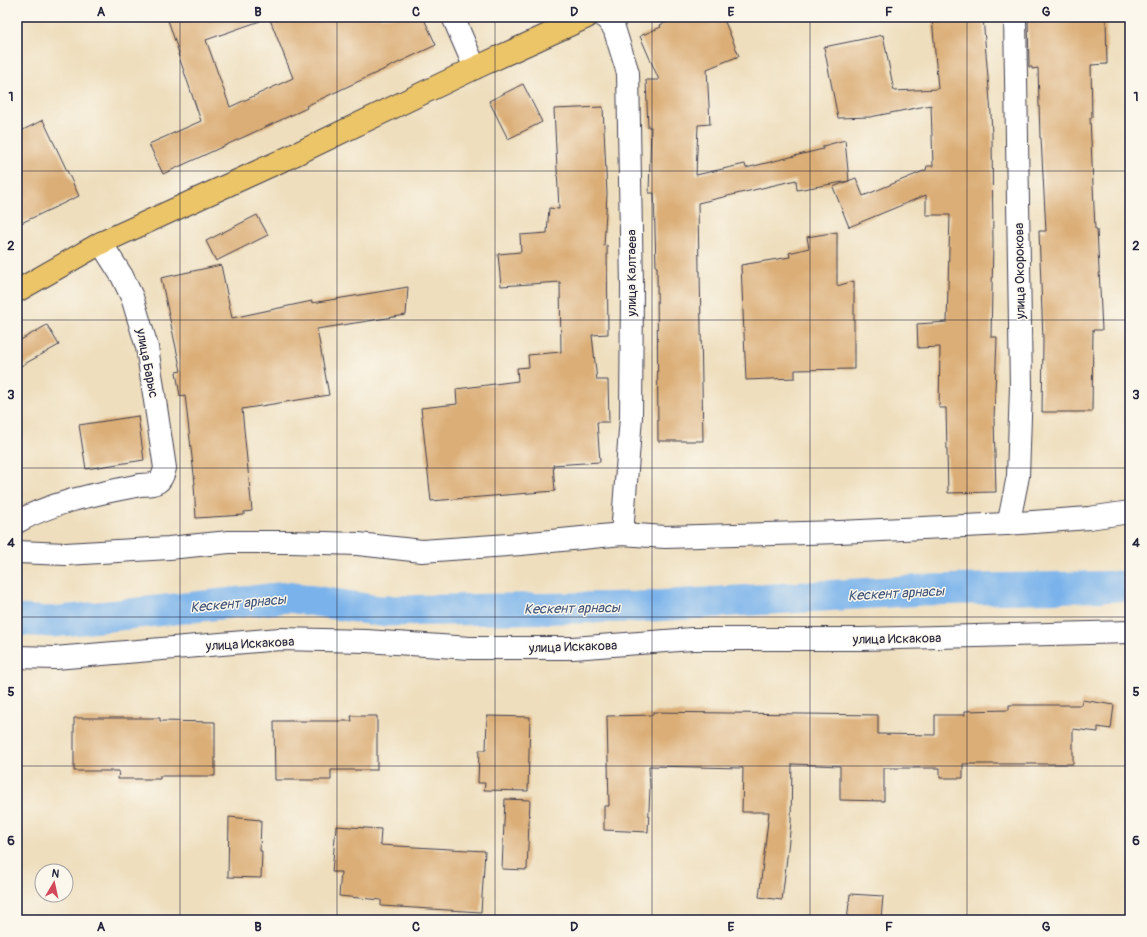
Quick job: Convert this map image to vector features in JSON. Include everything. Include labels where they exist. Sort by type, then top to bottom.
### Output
[{"type":"main road","points":[[17,291],[101,243],[296,154],[475,68],[587,17]]},
{"type":"street","points":[[453,17],[475,68]]},
{"type":"street","name":"улица Калтаева","points":[[605,17],[614,28],[628,73],[632,286],[631,417],[622,534]]},
{"type":"street","name":"улица Окорокова","points":[[1006,524],[1010,516],[1018,476],[1021,387],[1015,17]]},
{"type":"street","name":"улица Барыс","points":[[17,522],[30,514],[63,504],[140,485],[152,485],[160,481],[163,477],[165,468],[147,347],[132,297],[122,276],[101,243]]},
{"type":"street","points":[[17,552],[66,554],[169,548],[229,542],[358,544],[422,551],[521,544],[622,534],[673,537],[840,532],[1006,524],[1089,518],[1130,512]]},
{"type":"street","name":"улица Искакова","points":[[17,657],[55,658],[280,640],[366,642],[470,648],[573,648],[692,639],[862,639],[1130,632]]},
{"type":"building","points":[[167,17],[259,17],[260,21],[206,40],[230,107],[293,78],[269,17],[423,17],[436,45],[306,106],[307,108],[163,174],[149,144],[201,121]]},
{"type":"building","points":[[678,17],[723,17],[739,56],[707,69],[710,124],[698,125],[696,175],[745,164],[746,168],[823,149],[823,146],[845,140],[849,181],[797,190],[796,180],[698,203],[703,441],[658,441],[657,267],[654,193],[649,193],[651,127],[648,127],[646,80],[659,80],[640,36],[661,27],[660,25]]},
{"type":"building","points":[[932,17],[983,17],[992,134],[993,243],[991,337],[997,337],[994,419],[996,492],[948,493],[946,408],[939,408],[940,347],[918,348],[917,324],[947,322],[950,215],[926,215],[926,195],[849,227],[833,187],[856,178],[863,196],[926,170],[927,166],[933,166],[931,105],[870,117],[838,118],[824,47],[883,35],[894,91],[938,89]]},
{"type":"building","points":[[1028,17],[1106,17],[1107,64],[1091,65],[1092,118],[1090,118],[1095,229],[1097,229],[1102,330],[1093,330],[1092,412],[1042,412],[1043,340],[1039,231],[1046,231],[1040,138],[1038,68],[1032,69],[1032,67],[1029,67]]},
{"type":"building","points":[[523,84],[542,122],[508,139],[489,101]]},
{"type":"building","points":[[603,107],[607,194],[604,246],[607,245],[608,334],[592,335],[597,380],[608,380],[609,422],[597,422],[600,462],[553,465],[555,491],[431,501],[421,408],[457,404],[456,389],[518,381],[517,368],[529,367],[528,355],[561,352],[560,282],[501,286],[498,254],[521,252],[520,235],[547,233],[549,208],[559,209],[554,109]]},
{"type":"building","points":[[43,120],[79,196],[17,225],[17,133]]},
{"type":"building","points":[[257,215],[268,235],[216,261],[206,241]]},
{"type":"building","points":[[837,232],[837,286],[854,281],[854,369],[795,370],[795,378],[746,380],[741,265],[790,257],[789,253],[809,248],[807,237]]},
{"type":"building","points":[[221,265],[232,318],[312,301],[312,303],[408,287],[406,315],[317,329],[329,395],[242,409],[252,511],[244,512],[244,515],[196,518],[195,484],[185,395],[180,396],[176,372],[181,371],[161,278]]},
{"type":"building","points":[[47,325],[59,345],[17,368],[17,342]]},
{"type":"building","points":[[138,416],[144,460],[86,469],[79,425]]},
{"type":"building","points":[[1082,700],[1114,705],[1111,729],[1098,727],[1098,732],[1073,729],[1073,764],[963,764],[963,778],[940,778],[940,768],[884,768],[884,801],[840,800],[840,766],[792,764],[791,823],[782,900],[759,897],[769,812],[742,812],[743,768],[649,766],[650,788],[648,832],[604,830],[604,806],[609,806],[607,716],[653,715],[653,712],[878,715],[878,734],[935,735],[935,715],[965,715],[965,711],[1009,710],[1009,705],[1081,705]]},
{"type":"building","points":[[351,716],[377,716],[377,770],[331,770],[331,780],[275,780],[274,721],[352,721]]},
{"type":"building","points":[[487,716],[530,717],[528,791],[484,790],[485,783],[478,783],[479,750],[486,750]]},
{"type":"building","points":[[74,718],[160,718],[160,721],[215,722],[215,776],[160,776],[160,779],[118,779],[119,771],[74,771]]},
{"type":"building","points":[[505,799],[530,800],[527,870],[502,869]]},
{"type":"building","points":[[229,817],[261,820],[261,878],[228,877]]},
{"type":"building","points":[[336,826],[381,829],[380,845],[485,851],[481,912],[381,906],[381,900],[339,896],[341,872],[332,872]]},
{"type":"building","points":[[850,894],[883,896],[881,920],[847,920]]},
{"type":"waterway","name":"Кескент арнасы","points":[[17,620],[52,622],[288,597],[380,611],[637,607],[924,590],[1130,586]]}]
